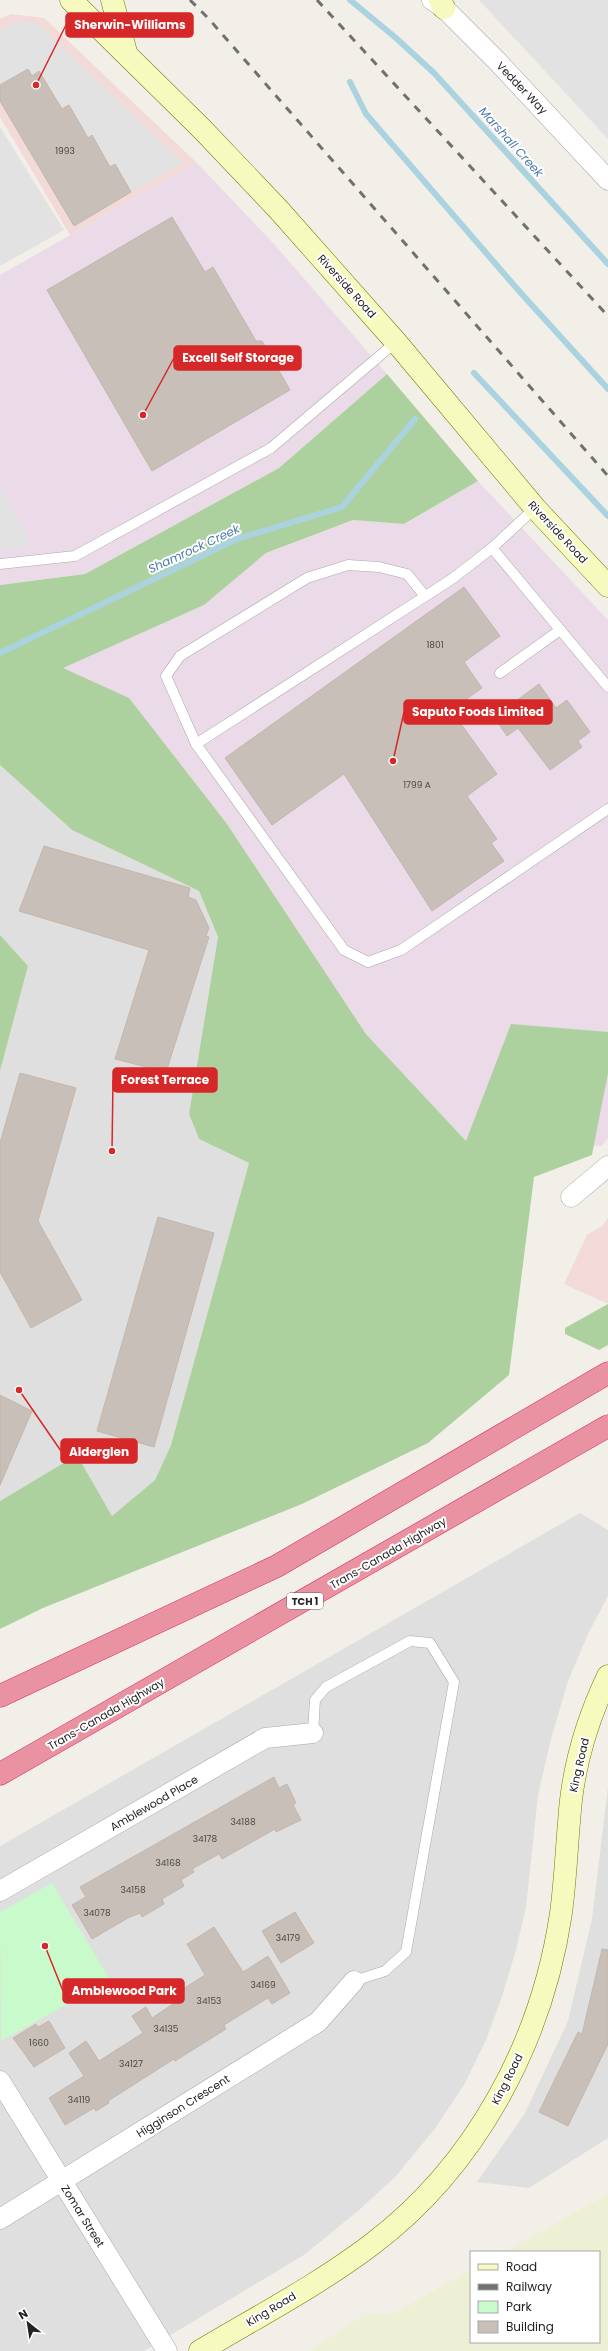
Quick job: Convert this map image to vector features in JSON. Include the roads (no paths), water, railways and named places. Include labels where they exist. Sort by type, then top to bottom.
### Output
[{"type":"highway","points":[[0,1696],[277,1566],[608,1373]]},
{"type":"highway","name":"Trans-Canada Highway","points":[[0,1774],[608,1426]]},
{"type":"street","name":"Riverside Road","points":[[71,0],[126,52],[278,209],[396,342],[535,508],[608,586]]},
{"type":"street","points":[[112,0],[126,52]]},
{"type":"street","name":"Vedder Way","points":[[439,3],[518,84],[608,180]]},
{"type":"street","points":[[571,1197],[608,1166]]},
{"type":"street","name":"King Road","points":[[200,2351],[319,2279],[371,2245],[408,2213],[441,2178],[471,2142],[499,2097],[521,2053],[552,1962],[561,1912],[571,1798],[590,1723],[608,1676]]},
{"type":"street","name":"Amblewood Place","points":[[0,1891],[265,1738],[313,1733]]},
{"type":"street","name":"Higginson Crescent","points":[[0,2219],[318,2022],[354,1981]]},
{"type":"street","name":"Zomar Street","points":[[0,2081],[167,2351]]},
{"type":"lane","points":[[0,564],[75,556],[271,448],[396,342]]},
{"type":"lane","points":[[196,744],[424,596],[492,548],[535,508]]},
{"type":"lane","points":[[492,548],[608,687]]},
{"type":"lane","points":[[424,596],[407,574],[379,567],[348,565],[307,578],[180,656],[166,676],[196,744],[344,950],[368,962],[401,950],[608,809]]},
{"type":"lane","points":[[500,673],[560,630]]},
{"type":"lane","points":[[313,1733],[315,1700],[326,1687],[410,1641],[430,1643],[454,1682],[406,1952],[385,1971],[354,1981]]},
{"type":"waterway","name":"Marshall Creek","points":[[350,0],[396,38],[434,73],[608,264]]},
{"type":"waterway","points":[[350,82],[366,114],[519,291],[608,389]]},
{"type":"waterway","points":[[474,373],[608,516]]},
{"type":"waterway","name":"Shamrock Creek","points":[[0,653],[237,539],[342,507],[415,419]]},
{"type":"railway","points":[[190,0],[209,19],[608,476]]},
{"type":"railway","points":[[317,0],[608,316]]},
{"type":"place","name":"Sherwin-Williams","points":[[36,85]]},
{"type":"place","name":"Excell Self Storage","points":[[143,415]]},
{"type":"place","name":"Saputo Foods Limited","points":[[393,761]]},
{"type":"place","name":"Forest Terrace","points":[[112,1151]]},
{"type":"place","name":"Alderglen","points":[[19,1390]]},
{"type":"place","name":"Amblewood Park","points":[[45,1946]]}]
